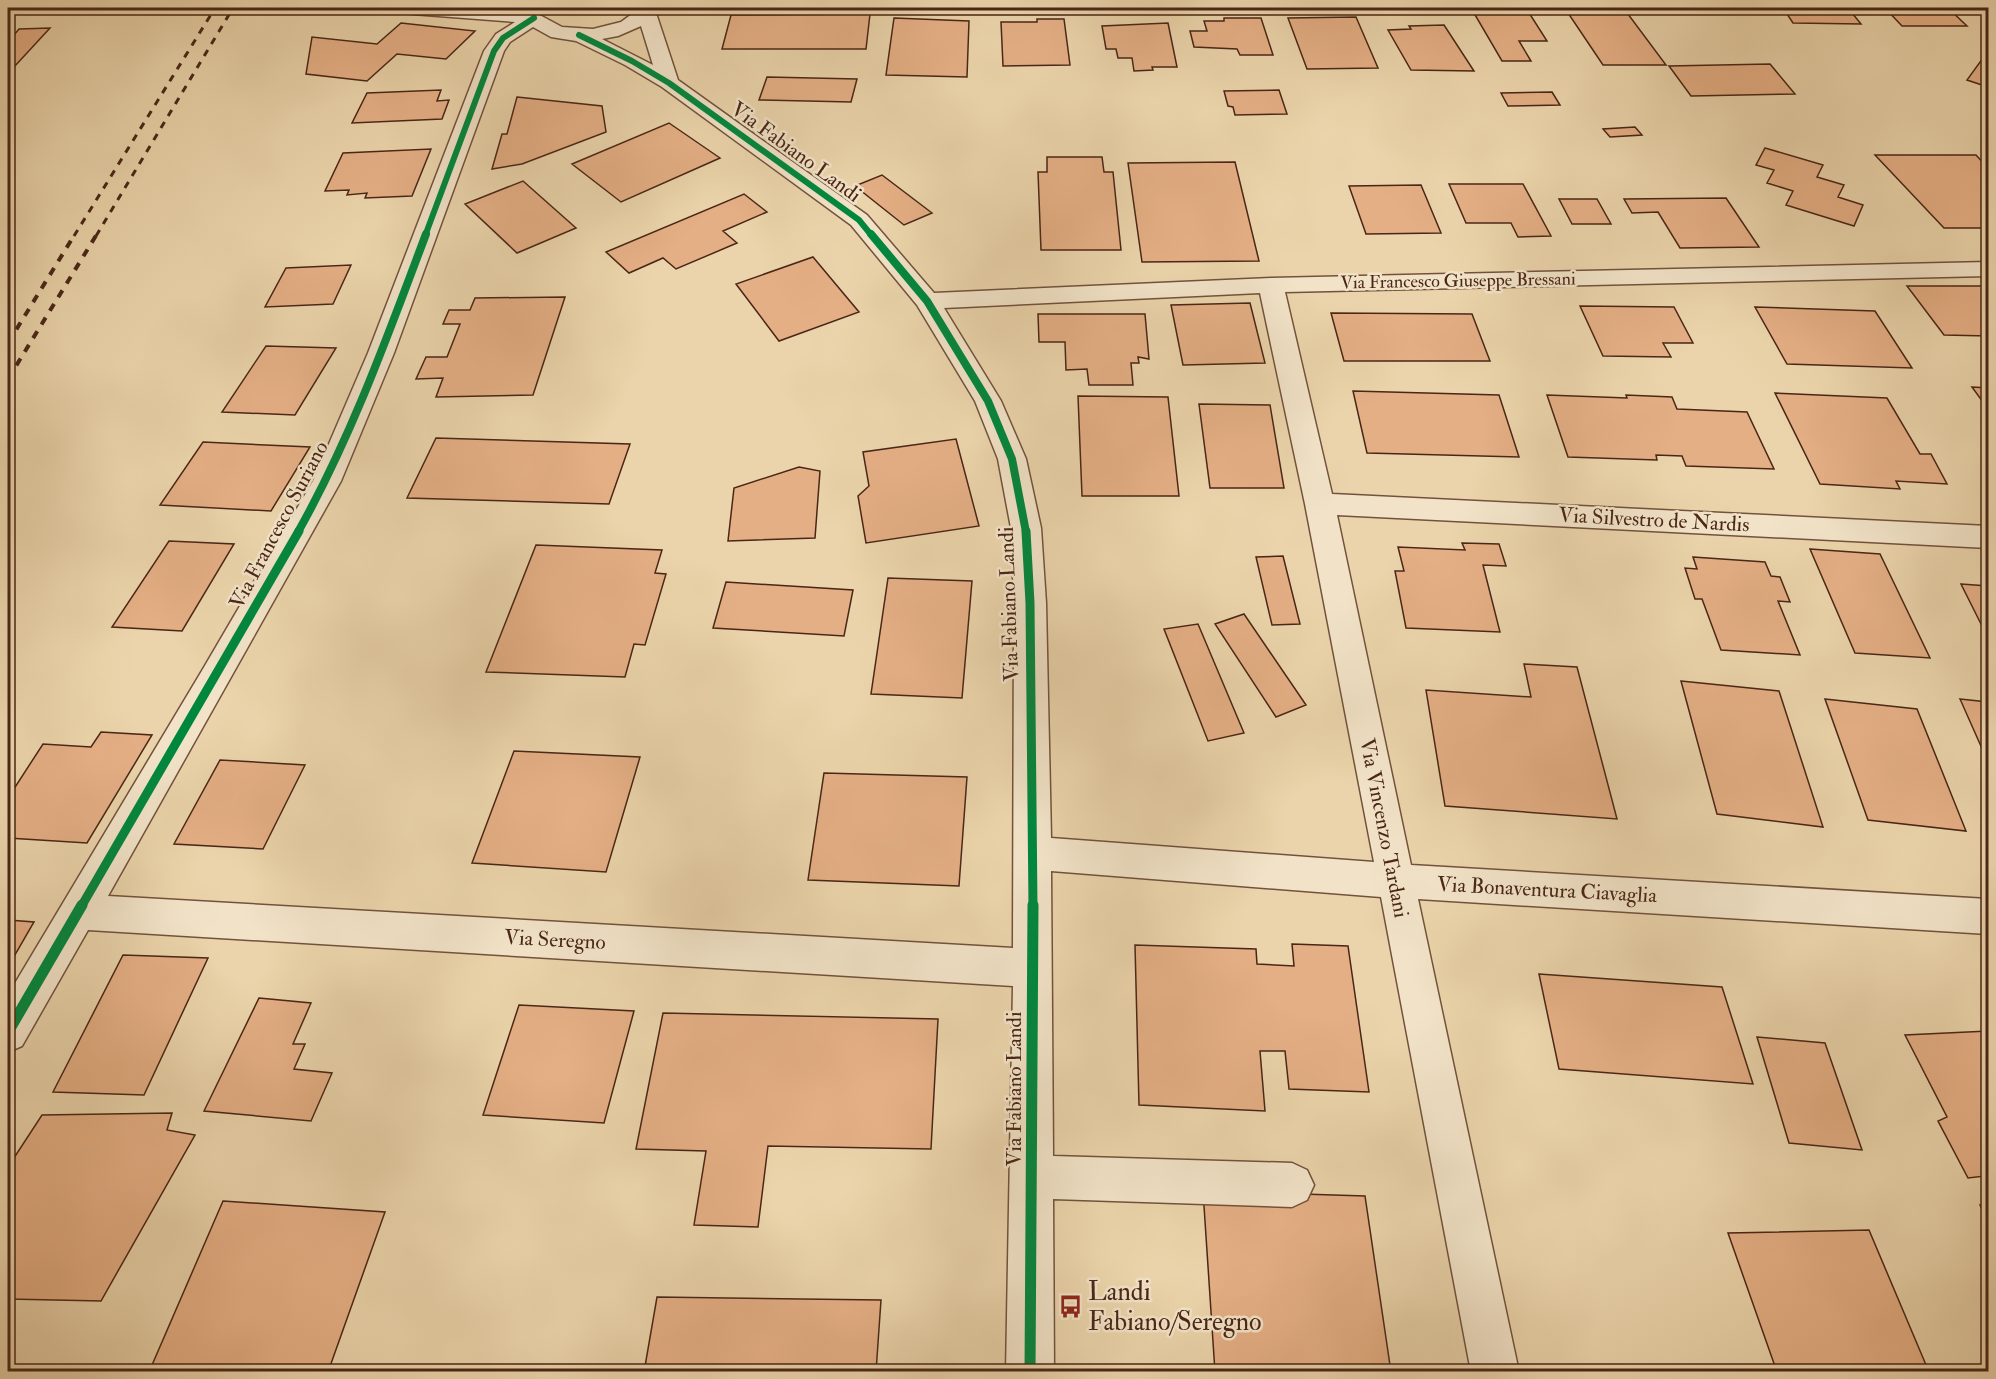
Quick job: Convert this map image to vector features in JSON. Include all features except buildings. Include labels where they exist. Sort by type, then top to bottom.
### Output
[{"type":"street","points":[[411,8],[534,13],[539,25],[549,30],[579,35],[617,29],[638,21],[648,10]]},
{"type":"street","points":[[648,10],[669,83]]},
{"type":"street","name":"Via Francesco Suriano","points":[[8,1032],[327,481],[381,353],[494,51],[503,38],[534,13]]},
{"type":"street","name":"Via Fabiano Landi","points":[[579,35],[632,61],[669,83],[859,220],[927,301],[988,401],[1012,459],[1024,517],[1030,603],[1033,853],[1030,1371]]},
{"type":"street","name":"Via Francesco Giuseppe Bressani","points":[[927,301],[1270,285],[1989,269]]},
{"type":"street","name":"Via Vincenzo Tardani","points":[[1270,285],[1320,504],[1495,1371]]},
{"type":"street","name":"Via Silvestro de Nardis","points":[[1320,504],[1989,537]]},
{"type":"street","name":"Via Bonaventura Ciavaglia","points":[[1033,853],[1395,881],[1989,917]]},
{"type":"street","name":"Via Seregno","points":[[77,912],[1032,968]]},
{"type":"street","name":"Via Fabiano Landi","points":[[1031,1178],[1292,1185]]},
{"type":"railway","points":[[74,236],[215,8]]},
{"type":"railway","points":[[96,236],[233,8]]},
{"type":"railway","points":[[8,343],[75,234]]},
{"type":"railway","points":[[8,379],[97,234]]},
{"type":"cycle path","points":[[8,1032],[327,481],[381,353],[494,51],[503,38],[534,18]]},
{"type":"cycle path","points":[[579,35],[632,61],[669,83],[859,220],[927,301],[988,401],[1012,459],[1026,528],[1030,603],[1033,853],[1030,1372]]},
{"type":"place","name":"Landi Fabiano/Seregno","points":[[1070,1307]]}]
